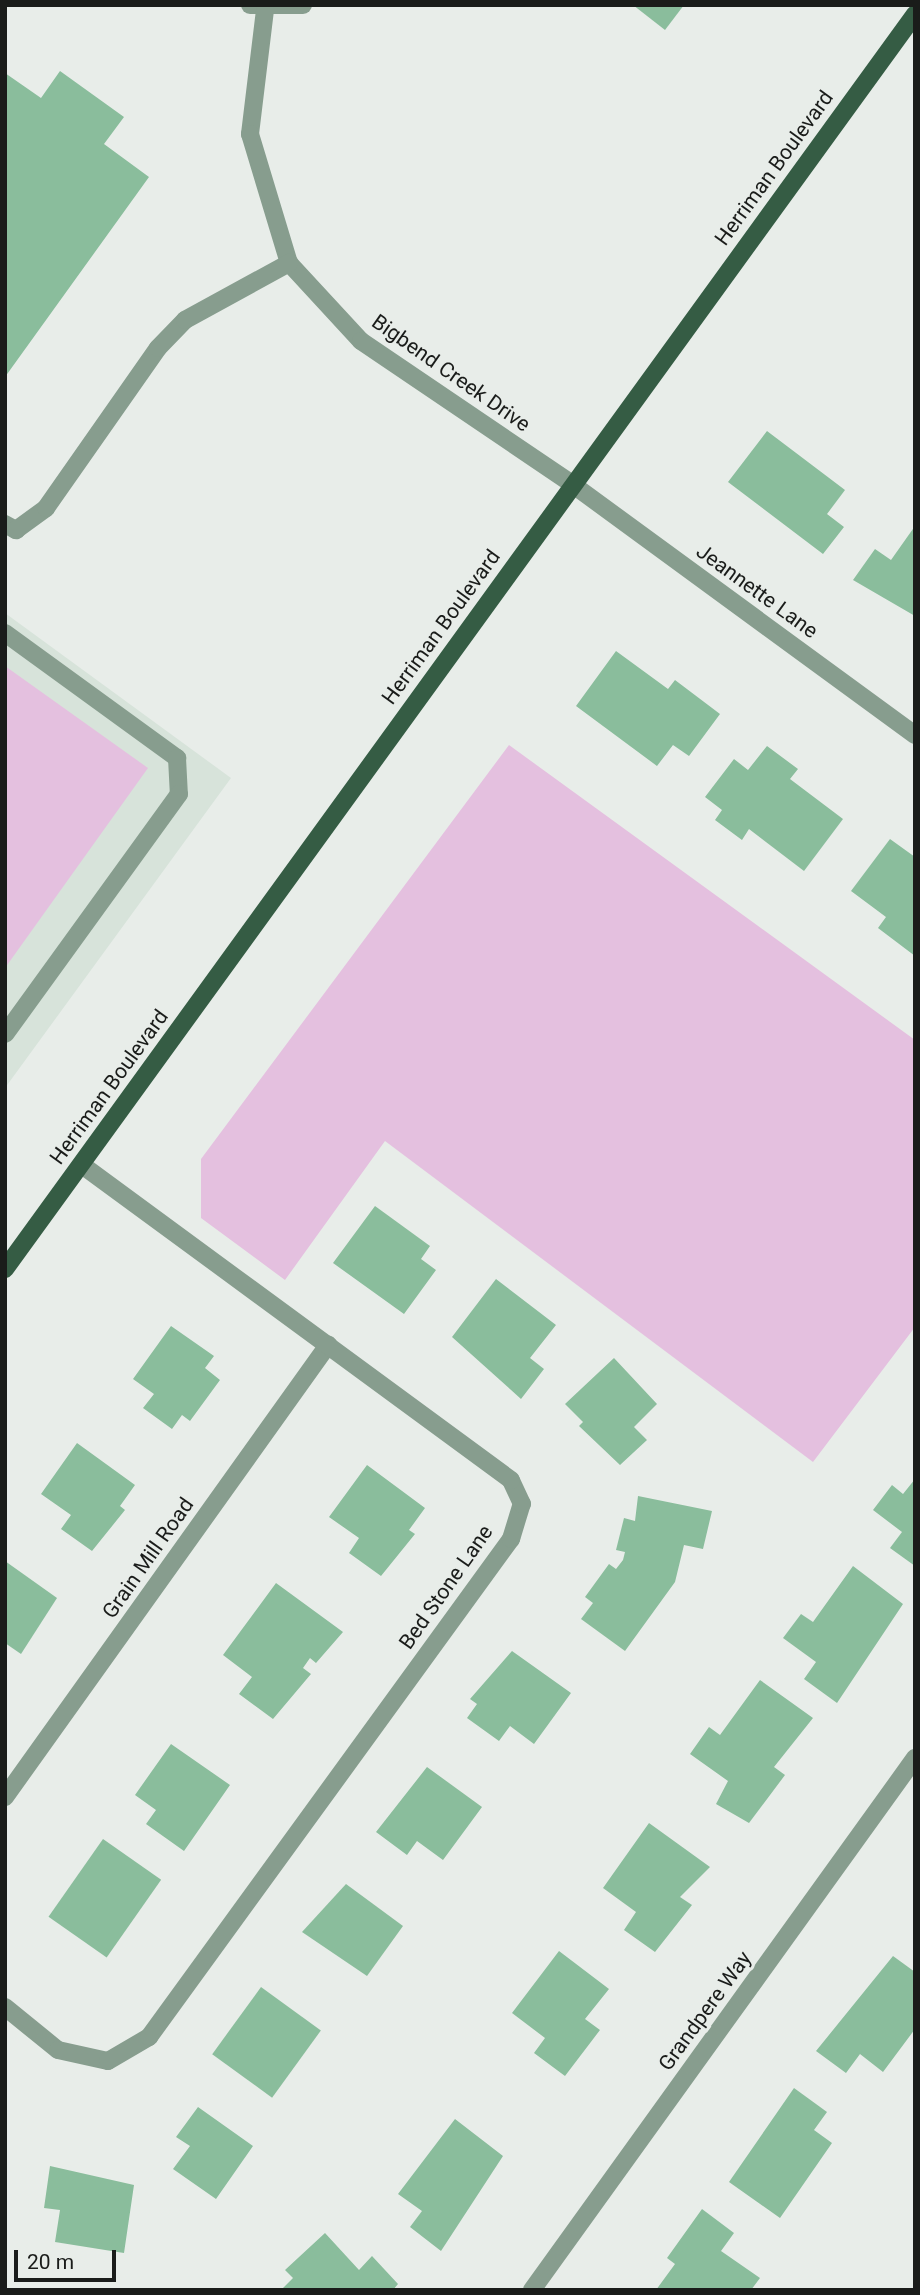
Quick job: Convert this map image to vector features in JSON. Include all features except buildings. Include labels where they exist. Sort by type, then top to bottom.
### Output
[{"type":"main road","name":"Herriman Boulevard","points":[[5,1269],[915,14]]},
{"type":"street","points":[[258,8],[303,5]]},
{"type":"street","name":"Bigbend Creek Drive","points":[[258,8],[250,134],[289,263],[361,341],[572,484]]},
{"type":"street","points":[[5,524],[16,530],[46,509],[158,348],[185,320],[289,263]]},
{"type":"street","name":"Jeannette Lane","points":[[572,484],[915,735]]},
{"type":"street","points":[[5,634],[177,758],[179,794],[5,1034]]},
{"type":"street","name":"Bed Stone Lane","points":[[5,2007],[58,2050],[108,2061],[149,2037],[511,1539],[522,1504],[511,1480],[82,1165]]},
{"type":"street","name":"Grain Mill Road","points":[[5,1797],[328,1345]]},
{"type":"street","name":"Grandpere Way","points":[[532,2290],[915,1758]]},
{"type":"shaded area","points":[[5,613],[231,778],[5,1088]]},
{"type":"shaded area","points":[[5,666],[148,768],[5,968]]},
{"type":"shaded area","points":[[509,745],[915,1040],[915,1327],[813,1462],[385,1141],[285,1280],[201,1218],[201,1159]]}]
